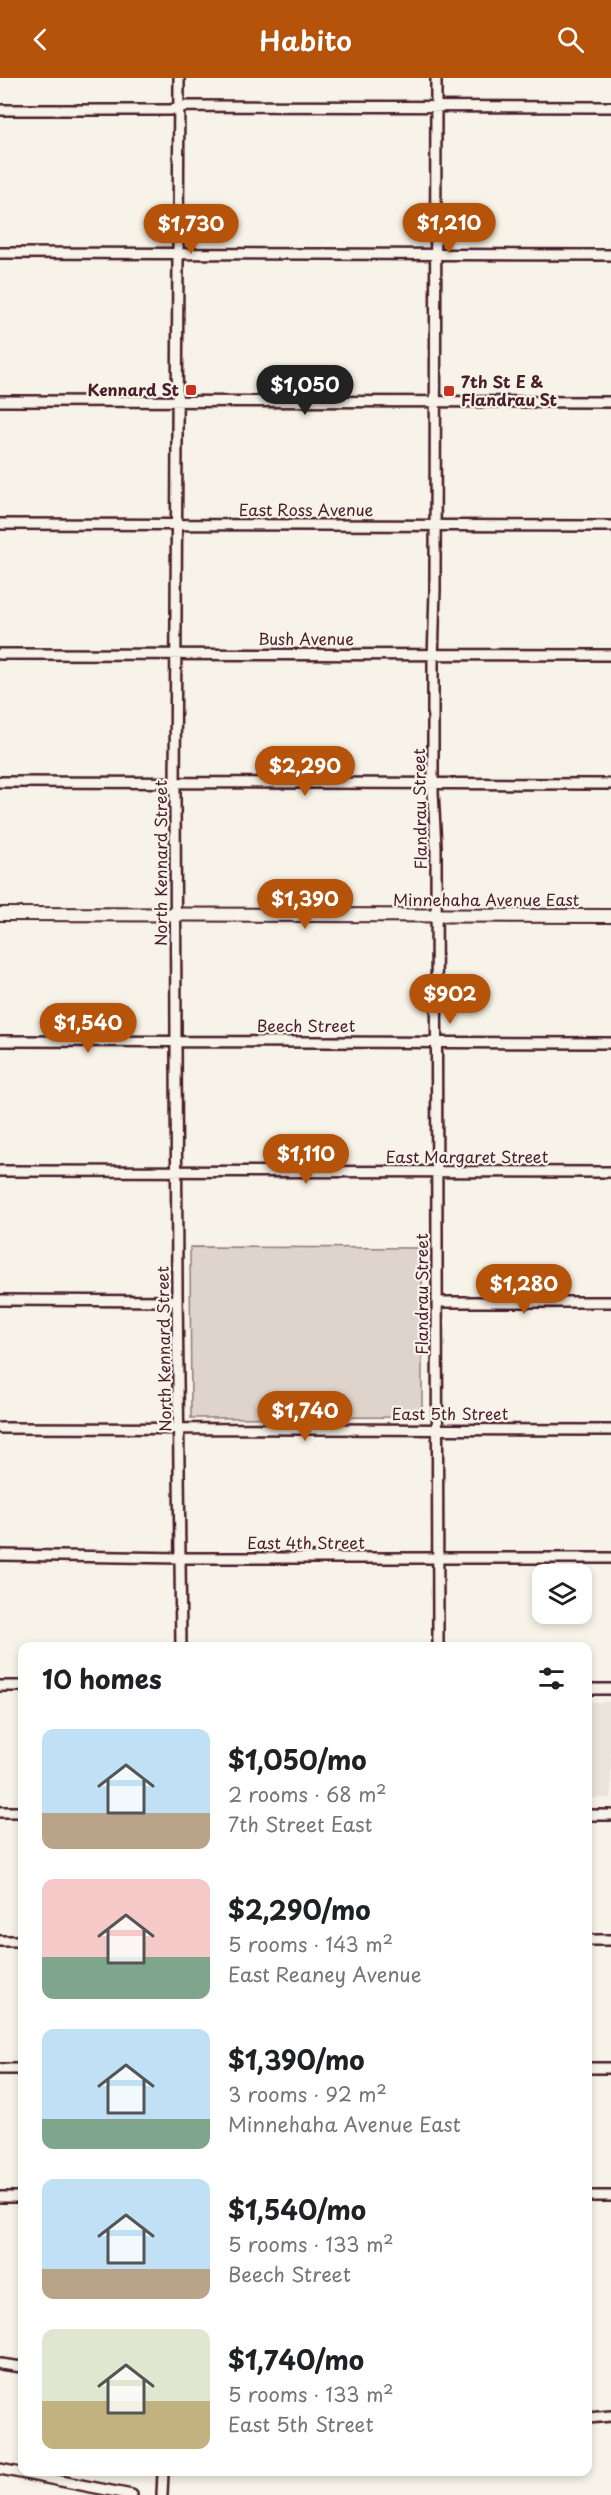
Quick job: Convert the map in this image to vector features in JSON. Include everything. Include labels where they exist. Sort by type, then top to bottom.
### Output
[{"type":"main road","name":"Minnehaha Avenue East","points":[[0,914],[611,916]]},
{"type":"street","name":"North Kennard Street","points":[[178,78],[176,915],[181,1642]]},
{"type":"street","name":"Flandrau Street","points":[[436,78],[433,783],[436,916],[438,1642]]},
{"type":"street","points":[[0,110],[170,110],[186,106],[611,107]]},
{"type":"street","points":[[0,253],[611,255]]},
{"type":"street","points":[[0,401],[611,402]]},
{"type":"street","name":"East Ross Avenue","points":[[0,524],[611,526]]},
{"type":"street","name":"Bush Avenue","points":[[0,654],[611,655]]},
{"type":"street","points":[[0,783],[611,784]]},
{"type":"street","name":"Beech Street","points":[[0,1041],[611,1043]]},
{"type":"street","name":"East Margaret Street","points":[[0,1171],[611,1172]]},
{"type":"street","points":[[0,1300],[177,1301]]},
{"type":"street","points":[[437,1302],[611,1302]]},
{"type":"street","name":"East 5th Street","points":[[0,1428],[611,1430]]},
{"type":"street","name":"East 4th Street","points":[[0,1555],[180,1558],[611,1558]]},
{"type":"street","points":[[0,1686],[18,1686]]},
{"type":"street","points":[[592,1689],[611,1689]]},
{"type":"street","points":[[0,1812],[18,1812]]},
{"type":"street","points":[[592,1815],[611,1815]]},
{"type":"street","points":[[592,1940],[611,1940]]},
{"type":"street","points":[[0,1941],[18,1941]]},
{"type":"street","points":[[592,2068],[611,2068]]},
{"type":"street","points":[[0,2069],[18,2069]]},
{"type":"street","points":[[592,2196],[611,2196]]},
{"type":"street","points":[[0,2197],[18,2197]]},
{"type":"street","points":[[0,2364],[18,2366]]},
{"type":"street","points":[[592,2418],[611,2416]]},
{"type":"street","points":[[0,2469],[18,2473]]},
{"type":"street","points":[[36,2476],[132,2495]]},
{"type":"street","points":[[162,2495],[163,2476]]},
{"type":"shaded area","points":[[190,1247],[422,1248],[422,1417],[191,1418]]},
{"type":"shaded area","points":[[592,1702],[611,1702],[611,1798],[592,1798]]},
{"type":"place","name":"Kennard St","points":[[191,390]]},
{"type":"place","name":"7th St E & Flandrau St","points":[[449,391]]}]
